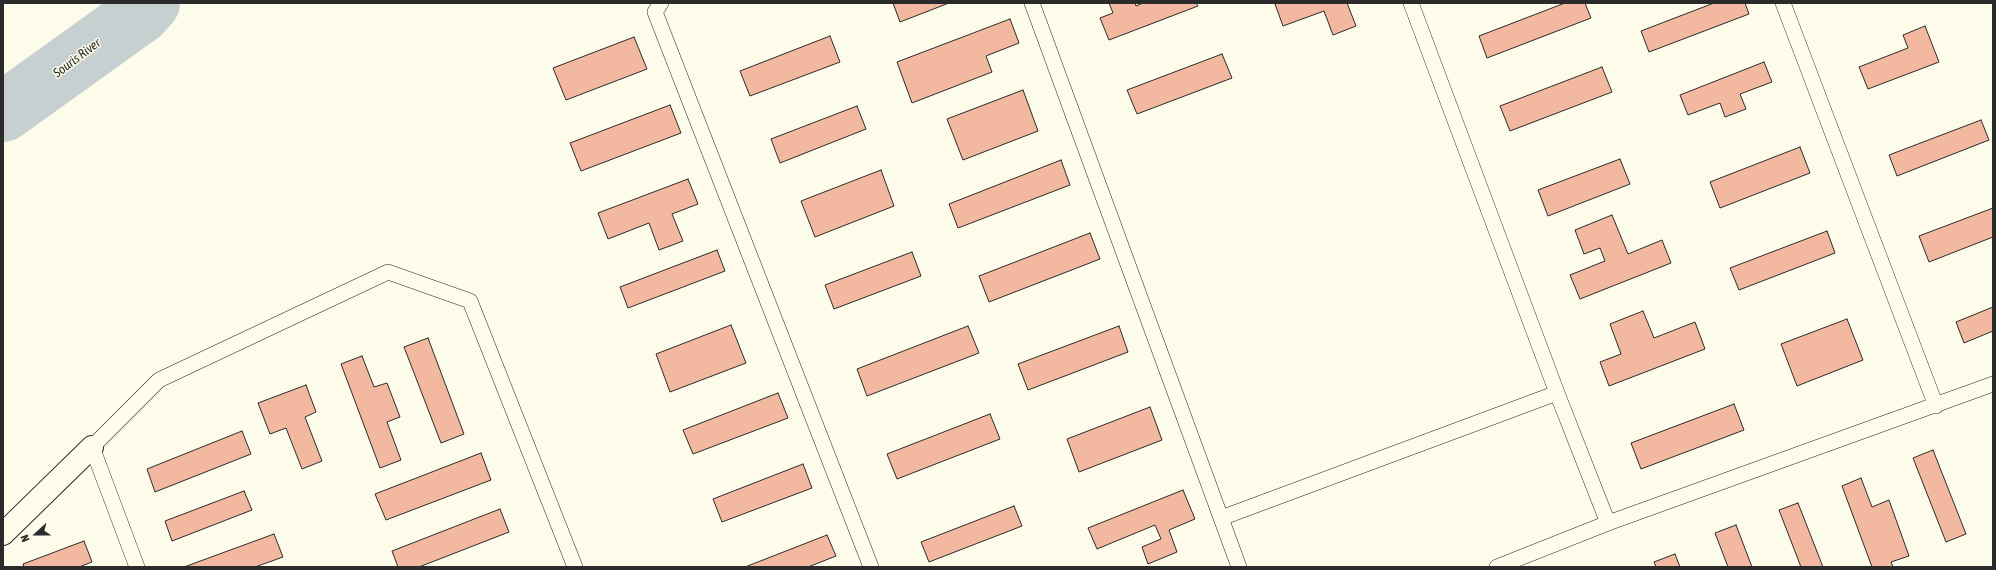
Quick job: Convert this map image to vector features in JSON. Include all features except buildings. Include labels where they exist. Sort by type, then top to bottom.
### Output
[{"type":"street","points":[[3,534],[92,447]]},
{"type":"lane","points":[[661,3],[654,12],[871,567]]},
{"type":"lane","points":[[1032,3],[1240,567]]},
{"type":"lane","points":[[1411,3],[1557,393],[1608,523]]},
{"type":"lane","points":[[1783,3],[1936,406]]},
{"type":"lane","points":[[136,567],[92,447],[159,380],[388,272],[470,301],[575,567]]},
{"type":"lane","points":[[1497,567],[1608,523],[1936,406],[1993,384]]},
{"type":"lane","points":[[1221,518],[1557,393]]},
{"type":"waterway","name":"Souris River","points":[[3,112],[141,13],[150,3]]}]
